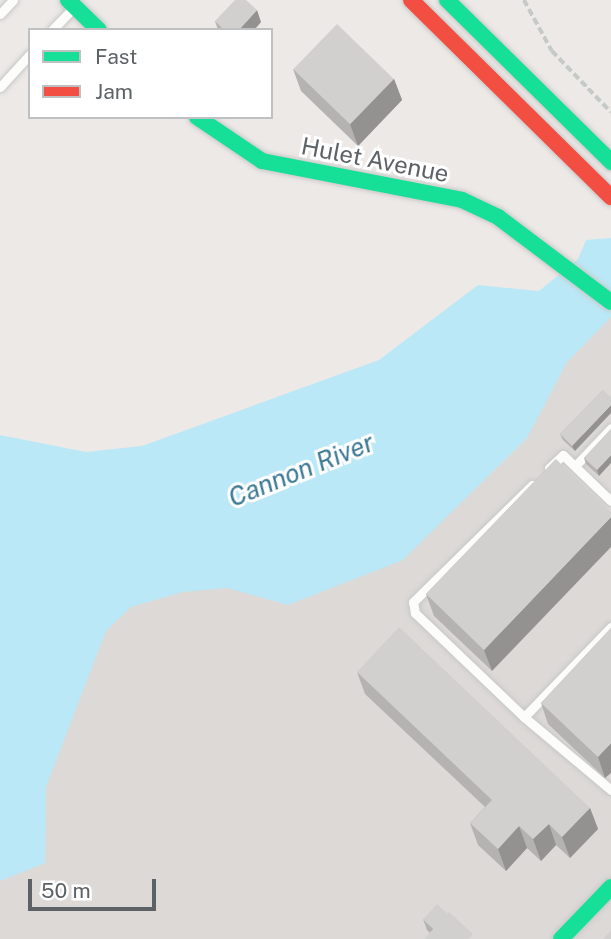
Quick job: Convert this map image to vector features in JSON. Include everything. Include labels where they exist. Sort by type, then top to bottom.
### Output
[{"type":"main road","points":[[411,0],[611,197]]},
{"type":"main road","points":[[447,0],[611,162]]},
{"type":"main road","points":[[71,3],[97,28]]},
{"type":"main road","name":"Hulet Avenue","points":[[200,119],[262,161],[462,200],[562,265],[611,302]]},
{"type":"main road","points":[[561,939],[611,887]]},
{"type":"lane","points":[[0,14],[13,0]]},
{"type":"lane","points":[[53,28],[71,3]]},
{"type":"lane","points":[[0,87],[28,56]]},
{"type":"lane","points":[[575,466],[611,428]]},
{"type":"lane","points":[[611,501],[563,455],[413,602],[415,613],[524,717],[611,790]]},
{"type":"lane","points":[[524,717],[611,627]]},
{"type":"path","points":[[524,0],[552,51],[611,111]]},
{"type":"shaded area","points":[[611,310],[611,939],[0,939],[0,643]]},
{"type":"water","name":"Cannon River","points":[[611,238],[611,317],[567,362],[527,438],[403,560],[288,605],[227,588],[183,592],[131,607],[106,631],[46,787],[45,863],[0,881],[0,435],[86,452],[142,446],[379,360],[478,285],[539,291],[578,259],[586,240]]},
{"type":"building","points":[[235,0],[246,0],[257,10],[241,28],[222,28],[215,21]]},
{"type":"building","points":[[337,24],[394,79],[350,124],[293,69]]},
{"type":"building","points":[[603,390],[611,397],[611,405],[572,446],[560,434]]},
{"type":"building","points":[[611,429],[611,455],[597,470],[584,458]]},
{"type":"building","points":[[556,459],[611,512],[611,517],[484,650],[426,594]]},
{"type":"building","points":[[399,627],[590,808],[562,837],[549,824],[533,839],[519,826],[498,849],[470,823],[492,800],[357,672]]},
{"type":"building","points":[[611,628],[611,743],[598,757],[541,703]]},
{"type":"building","points":[[437,904],[448,914],[434,930],[423,920]]},
{"type":"building","points":[[449,912],[473,934],[468,939],[424,939]]},
{"type":"building","points":[[611,930],[611,939],[603,939]]},
{"type":"traffic: fast","points":[[68,0],[97,28]]},
{"type":"traffic: fast","points":[[447,0],[611,162]]},
{"type":"traffic: fast","points":[[200,119],[262,161],[462,200],[498,217],[611,302]]},
{"type":"traffic: fast","points":[[561,939],[611,887]]},
{"type":"traffic: jam","points":[[411,0],[611,197]]}]
